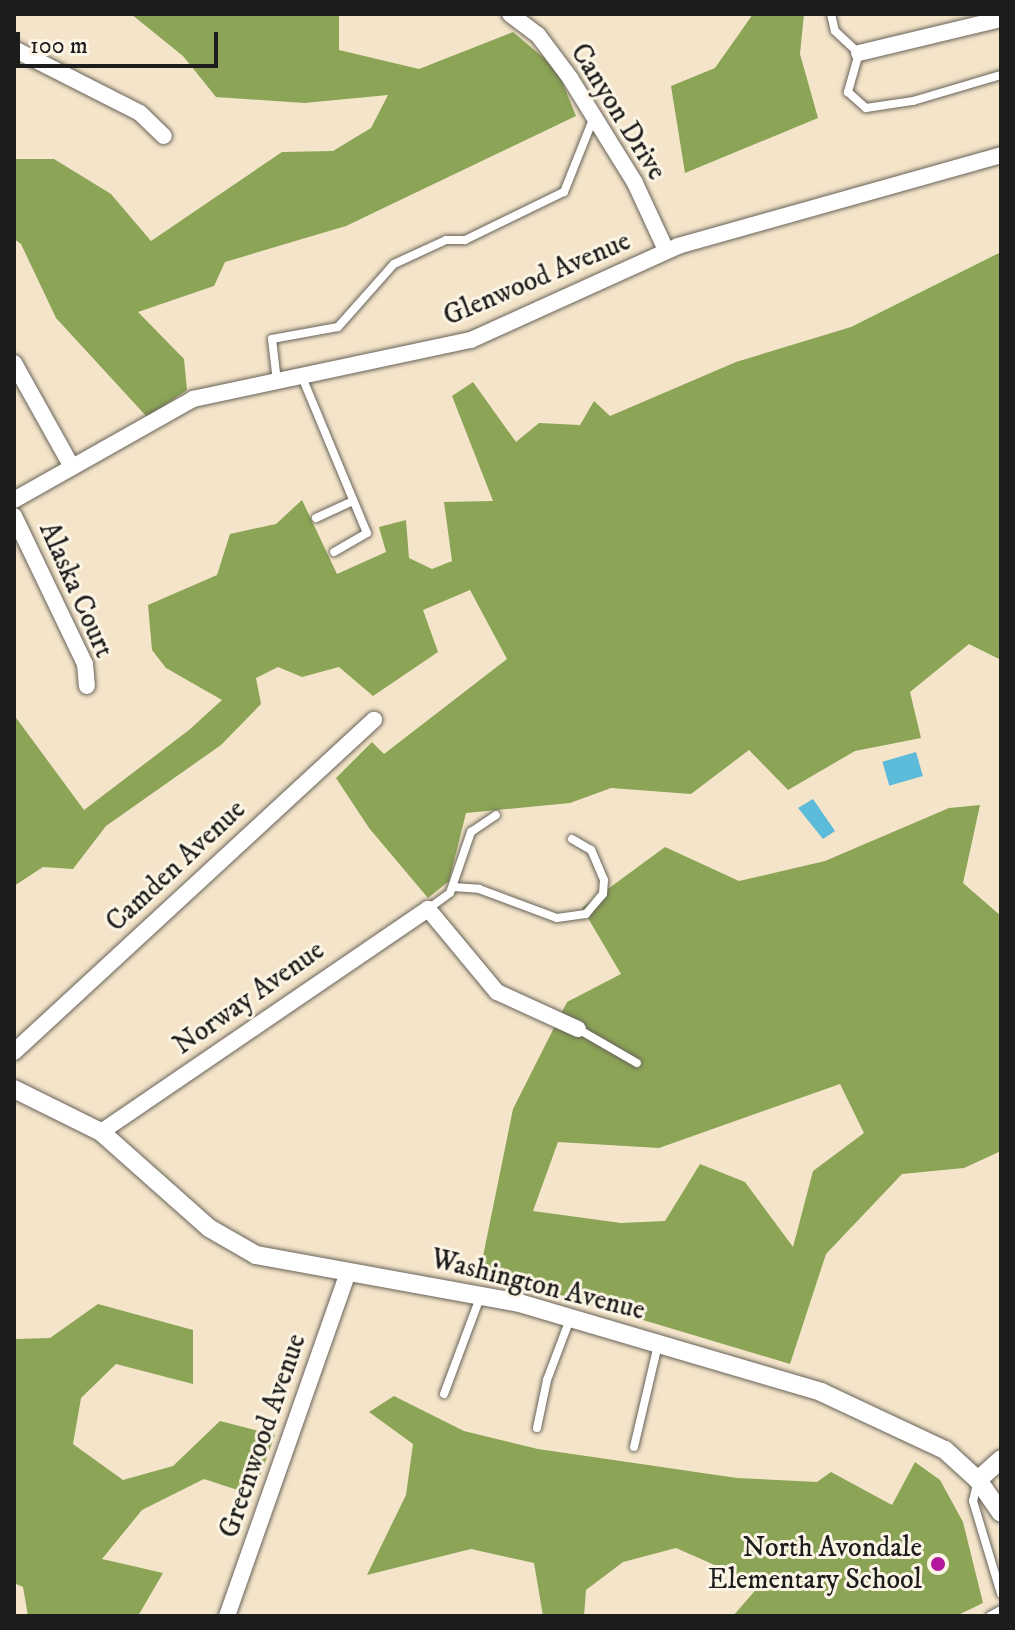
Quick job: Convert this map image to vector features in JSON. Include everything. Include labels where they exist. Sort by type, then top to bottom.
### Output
[{"type":"street","name":"Canyon Drive","points":[[510,14],[538,35],[595,116],[635,183],[666,250]]},
{"type":"street","points":[[859,53],[1001,19]]},
{"type":"street","points":[[14,49],[140,113],[164,136]]},
{"type":"street","name":"Glenwood Avenue","points":[[14,500],[193,399],[471,340],[666,250],[1001,155]]},
{"type":"street","points":[[14,363],[72,467]]},
{"type":"street","name":"Alaska Court","points":[[14,516],[85,664],[87,686]]},
{"type":"street","name":"Camden Avenue","points":[[14,1052],[374,720]]},
{"type":"street","points":[[428,909],[497,992],[578,1029]]},
{"type":"street","name":"Norway Avenue","points":[[101,1132],[428,909]]},
{"type":"street","name":"Washington Avenue","points":[[14,1089],[101,1132],[233,1244],[272,1260],[481,1294],[821,1392],[936,1444],[978,1480],[1001,1513]]},
{"type":"street","name":"Greenwood Avenue","points":[[227,1616],[348,1273]]},
{"type":"street","points":[[978,1480],[1001,1459]]},
{"type":"lane","points":[[831,14],[835,31],[859,53],[848,92],[866,108],[913,101],[1001,75]]},
{"type":"lane","points":[[277,382],[272,339],[338,327],[394,264],[446,240],[465,240],[564,192],[595,116]]},
{"type":"lane","points":[[302,377],[367,533],[334,552]]},
{"type":"lane","points":[[316,518],[353,501]]},
{"type":"lane","points":[[428,909],[453,887],[471,832],[496,815]]},
{"type":"lane","points":[[453,887],[479,889],[557,918],[586,914],[603,894],[604,880],[591,850],[572,839]]},
{"type":"lane","points":[[578,1029],[637,1063]]},
{"type":"lane","points":[[444,1394],[481,1294]]},
{"type":"lane","points":[[537,1428],[547,1380],[570,1318]]},
{"type":"lane","points":[[634,1447],[658,1344]]},
{"type":"lane","points":[[978,1480],[973,1501],[1001,1594]]},
{"type":"lane","points":[[990,1616],[1001,1610]]},
{"type":"green space","points":[[131,14],[339,14],[339,50],[419,69],[513,32],[557,69],[576,116],[346,226],[225,262],[214,286],[138,312],[184,359],[187,390],[147,417],[56,318],[21,244],[14,239],[14,159],[54,159],[111,194],[151,241],[282,152],[333,151],[371,128],[388,95],[304,103],[216,97],[183,56]]},
{"type":"green space","points":[[753,14],[804,14],[800,54],[818,118],[685,173],[671,86],[715,68]]},
{"type":"green space","points":[[1001,252],[1001,660],[969,644],[910,692],[921,738],[855,751],[788,790],[749,750],[691,794],[611,788],[570,803],[466,813],[449,881],[428,898],[369,828],[336,778],[372,742],[384,754],[507,659],[470,590],[423,610],[438,652],[373,696],[339,667],[302,677],[278,667],[256,678],[261,704],[221,745],[106,826],[73,869],[43,867],[14,886],[14,715],[84,810],[189,730],[222,700],[166,668],[152,650],[148,605],[217,575],[230,534],[276,524],[302,500],[337,574],[386,552],[379,527],[406,520],[409,558],[432,569],[452,561],[444,502],[493,501],[452,396],[473,382],[516,442],[539,423],[580,425],[594,401],[610,416],[736,362],[851,327]]},
{"type":"green space","points":[[980,805],[963,883],[1001,916],[1001,1151],[964,1168],[902,1174],[826,1254],[790,1364],[480,1271],[513,1109],[567,1002],[621,974],[582,908],[665,847],[739,881],[825,861],[949,808]],"holes":[[[840,1084],[864,1133],[813,1171],[793,1247],[745,1182],[700,1164],[665,1221],[621,1223],[533,1211],[558,1142],[659,1148]]]},
{"type":"green space","points":[[98,1304],[193,1330],[193,1384],[116,1364],[81,1398],[73,1444],[123,1480],[173,1466],[220,1421],[275,1435],[253,1495],[204,1479],[142,1510],[102,1559],[163,1573],[138,1616],[28,1616],[23,1587],[14,1583],[14,1339],[50,1338]]},
{"type":"green space","points":[[394,1396],[464,1431],[538,1449],[737,1478],[817,1482],[831,1472],[892,1505],[915,1462],[940,1480],[963,1522],[983,1603],[956,1616],[733,1616],[760,1585],[676,1548],[623,1562],[586,1590],[584,1616],[543,1616],[534,1563],[471,1549],[367,1575],[406,1495],[413,1444],[369,1412]]},
{"type":"water","points":[[916,752],[923,776],[889,786],[882,762]]},
{"type":"water","points":[[813,799],[835,831],[823,839],[798,808]]},
{"type":"place","name":"North Avondale Elementary School","points":[[938,1564]]}]
